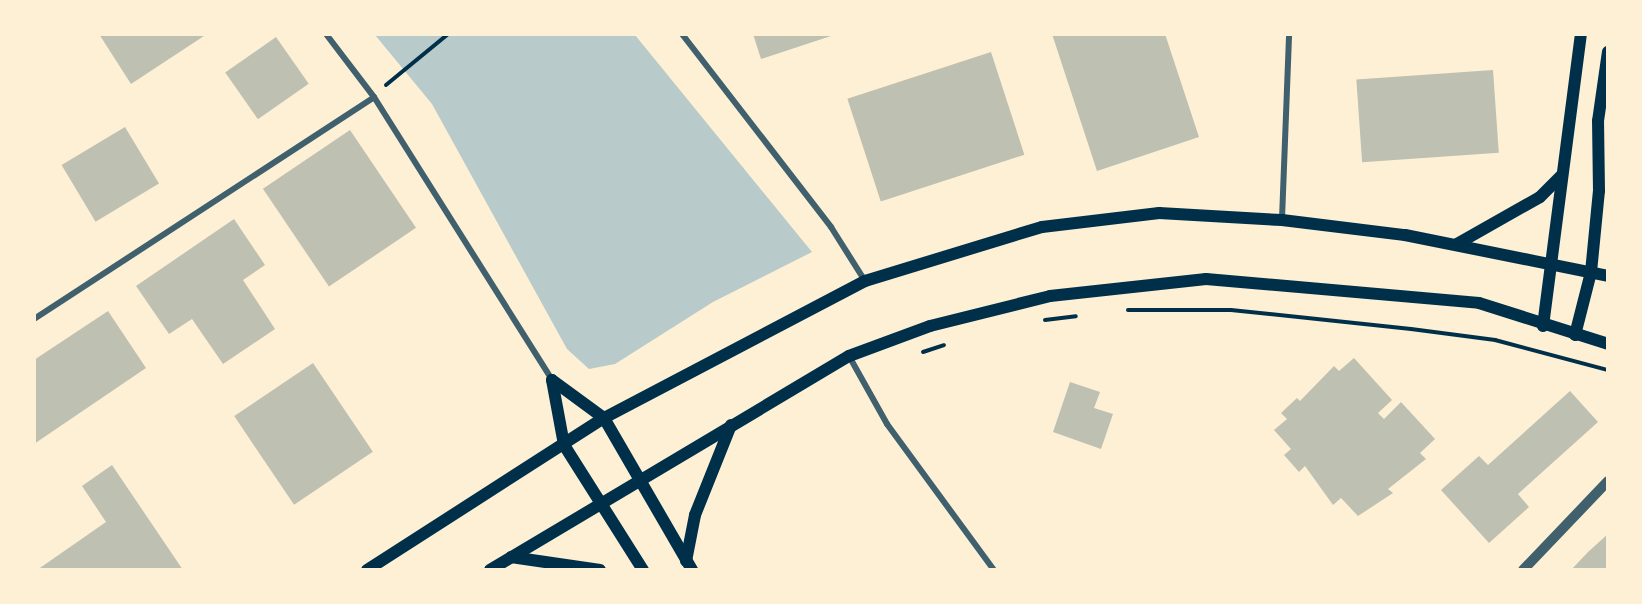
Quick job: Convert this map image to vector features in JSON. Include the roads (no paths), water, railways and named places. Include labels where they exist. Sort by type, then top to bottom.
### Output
[{"type":"main road","points":[[1543,326],[1581,34]]},
{"type":"main road","points":[[1575,334],[1591,272],[1599,191],[1598,121],[1608,52]]},
{"type":"main road","points":[[1457,244],[1532,202],[1561,176]]},
{"type":"main road","points":[[1599,191],[1608,207]]},
{"type":"main road","points":[[367,570],[604,418],[865,281],[1042,227],[1099,217],[1159,213],[1282,220],[1457,244],[1608,276]]},
{"type":"main road","points":[[490,570],[849,356],[930,326],[1050,296],[1206,279],[1479,303],[1543,326],[1608,344]]},
{"type":"main road","points":[[552,380],[604,418],[689,565]]},
{"type":"main road","points":[[552,380],[564,445],[643,570]]},
{"type":"main road","points":[[689,565],[695,515],[731,425]]},
{"type":"main road","points":[[511,557],[600,570]]},
{"type":"street","points":[[326,34],[374,97],[552,380]]},
{"type":"street","points":[[682,34],[831,227],[865,281]]},
{"type":"street","points":[[1282,220],[1289,34]]},
{"type":"street","points":[[34,319],[374,97]]},
{"type":"street","points":[[849,356],[887,424],[994,570]]},
{"type":"street","points":[[1523,570],[1608,481]]}]
